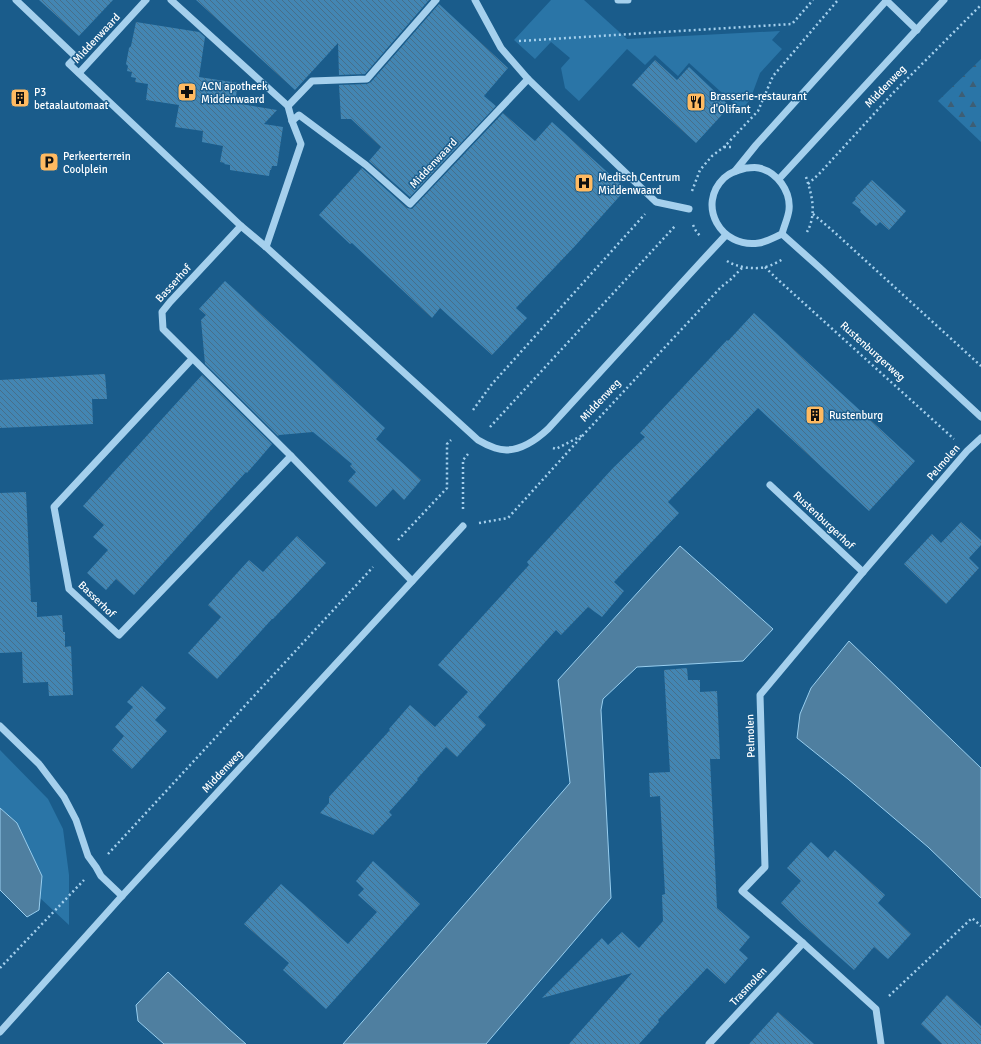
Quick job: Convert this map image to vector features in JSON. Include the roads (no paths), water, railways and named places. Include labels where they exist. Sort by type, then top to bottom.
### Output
[{"type":"street","name":"Middenwaard","points":[[16,0],[76,57],[69,64],[241,226],[266,246],[478,440]]},
{"type":"street","name":"Middenwaard","points":[[79,73],[146,0]]},
{"type":"street","points":[[171,0],[288,106],[301,144],[266,246]]},
{"type":"street","points":[[288,106],[312,81],[367,79],[436,0]]},
{"type":"street","points":[[475,0],[501,48],[528,79],[656,202],[689,208]]},
{"type":"street","points":[[618,0],[628,0]]},
{"type":"street","points":[[735,171],[886,0],[917,30]]},
{"type":"street","name":"Middenweg","points":[[779,179],[944,0]]},
{"type":"street","name":"Middenwaard","points":[[292,121],[299,115],[366,165],[410,204],[528,79]]},
{"type":"street","points":[[746,168],[758,168],[769,172],[779,179],[785,188],[789,199],[789,210],[782,234],[760,243],[748,244],[736,242],[726,235],[718,226],[713,214],[713,200],[716,188],[724,178],[735,171],[746,168]]},
{"type":"street","name":"Basserhof","points":[[241,226],[162,312],[163,329],[291,456],[412,580]]},
{"type":"street","points":[[782,234],[981,417]]},
{"type":"street","name":"Middenweg","points":[[478,440],[496,449],[507,450],[520,448],[539,437],[726,235]]},
{"type":"street","name":"Basserhof","points":[[192,359],[54,507],[69,589],[119,634],[291,456]]},
{"type":"street","name":"Pelmolen","points":[[881,1044],[876,1009],[803,943],[742,891],[765,867],[760,695],[967,451],[981,438]]},
{"type":"street","name":"Rustenburgerhof","points":[[770,485],[863,572]]},
{"type":"street","name":"Middenweg","points":[[0,1032],[122,896],[463,526]]},
{"type":"street","points":[[0,726],[39,764],[64,797],[76,820],[88,856],[101,876],[122,896]]},
{"type":"street","name":"Trasmolen","points":[[709,1044],[803,943]]},
{"type":"place","name":"ACN apotheek Middenwaard","points":[[187,92]]},
{"type":"place","name":"P3 betaalautomaat","points":[[20,98]]},
{"type":"place","name":"Brasserie-restaurant d'Olifant","points":[[696,102]]},
{"type":"place","name":"Perkeerterrein Coolplein","points":[[49,162]]},
{"type":"place","name":"Medisch Centrum Middenwaard","points":[[584,183]]},
{"type":"place","name":"Rustenburg","points":[[815,415]]}]
